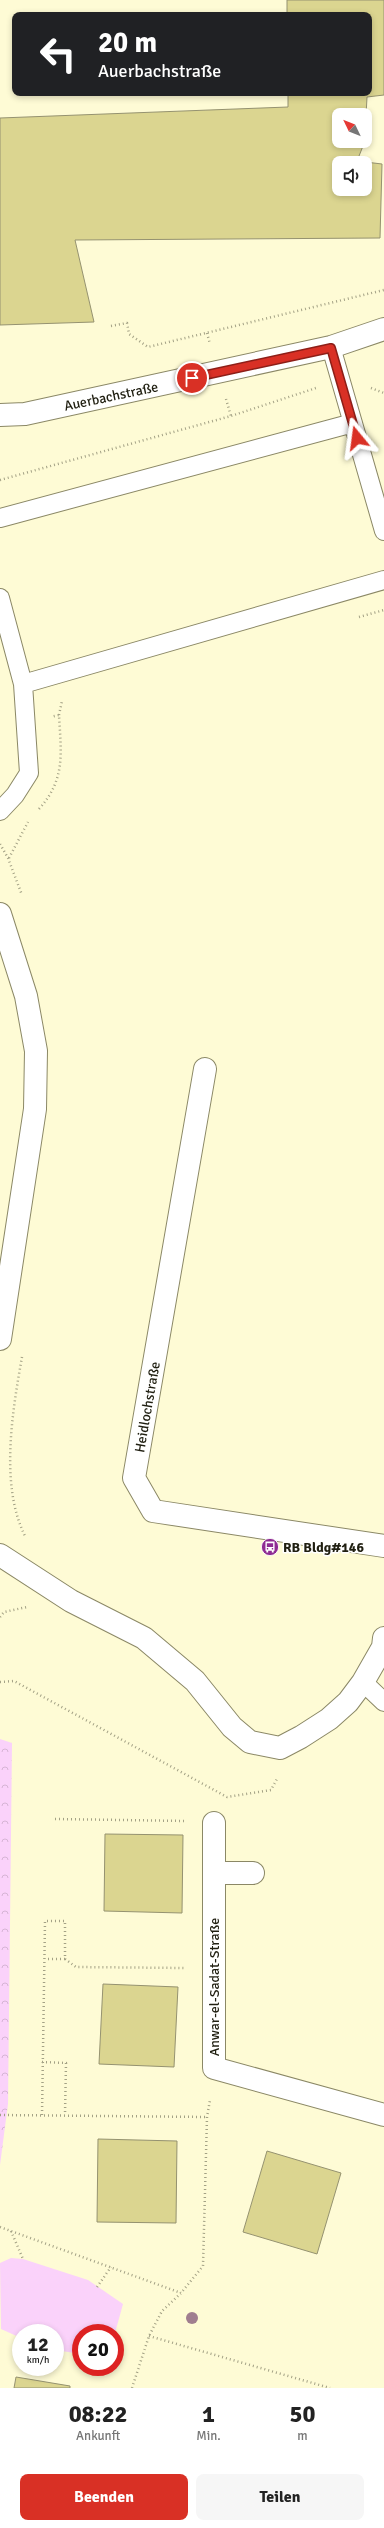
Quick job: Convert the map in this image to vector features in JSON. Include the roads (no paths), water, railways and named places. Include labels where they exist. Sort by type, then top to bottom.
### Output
[{"type":"street","name":"Auerbachstraße","points":[[0,415],[25,414],[331,348],[384,329]]},
{"type":"street","points":[[0,914],[26,996],[36,1051],[35,1109],[0,1339]]},
{"type":"street","name":"Heidlochstraße","points":[[205,1070],[134,1478],[153,1511],[384,1546]]},
{"type":"street","points":[[0,1555],[71,1601],[144,1638],[195,1681],[232,1727],[250,1742],[280,1748],[301,1738],[329,1719],[348,1702],[363,1682],[382,1647],[384,1638]]},
{"type":"street","name":"Anwar-el-Sadat-Straße","points":[[214,1826],[214,2068],[384,2115]]},
{"type":"street","points":[[214,1873],[253,1873]]},
{"type":"lane","points":[[331,348],[345,392],[384,531]]},
{"type":"lane","points":[[0,518],[353,423]]},
{"type":"lane","points":[[23,684],[384,580]]},
{"type":"lane","points":[[0,598],[23,684],[29,773],[15,795],[0,811]]},
{"type":"lane","points":[[363,1682],[384,1702]]},
{"type":"place","name":"RB Bldg#146","points":[[270,1547]]}]
